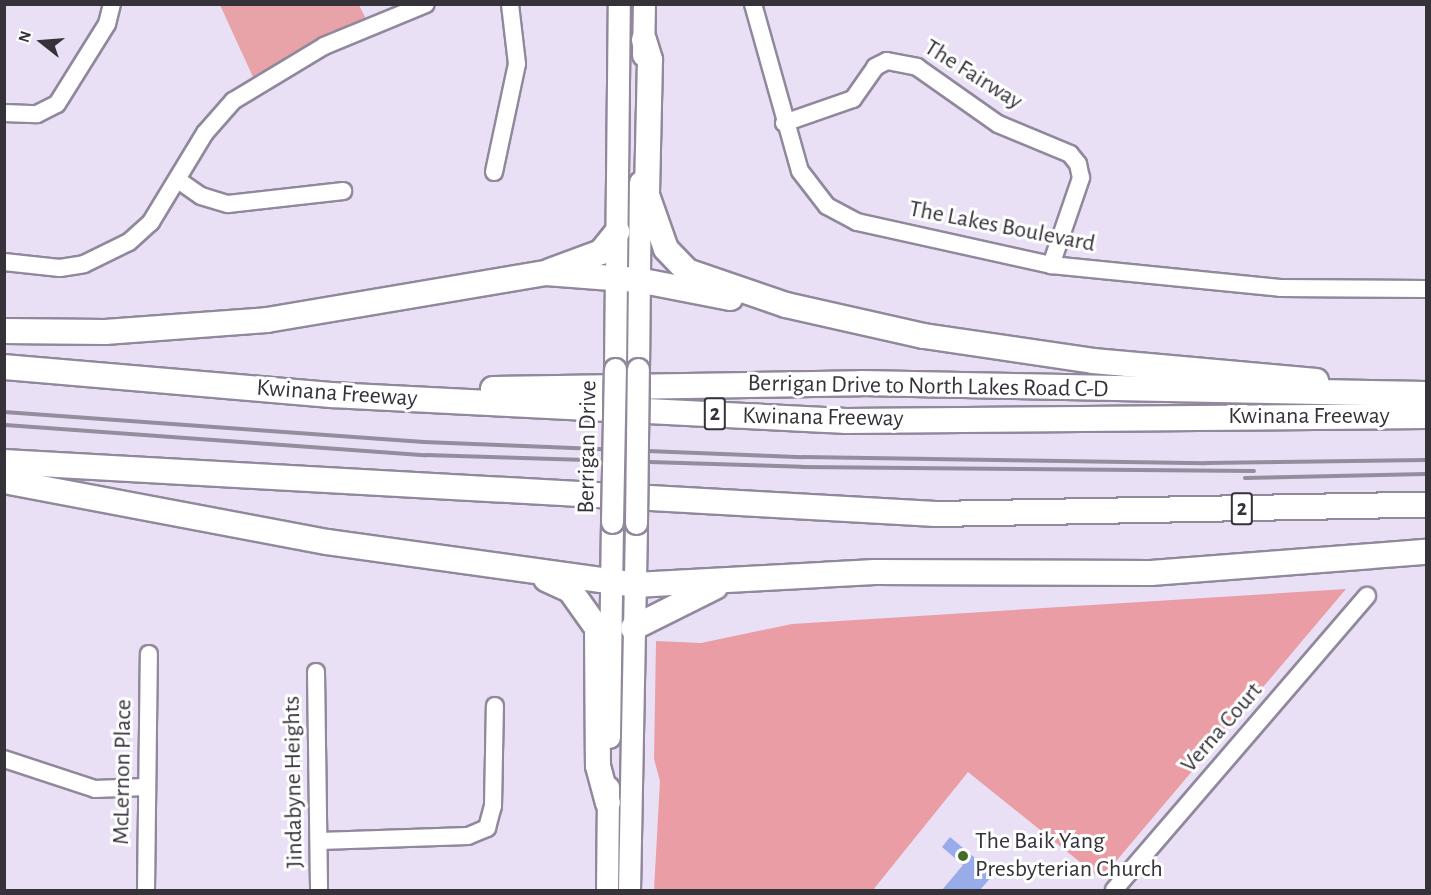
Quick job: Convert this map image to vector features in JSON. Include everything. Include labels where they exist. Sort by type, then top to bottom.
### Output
[{"type":"highway","points":[[644,40],[650,60],[647,195],[666,249],[687,271],[786,304]]},
{"type":"highway","points":[[4,331],[105,332],[267,320],[546,273],[601,252],[616,232]]},
{"type":"highway","points":[[546,273],[626,279],[786,304],[924,336],[1093,361],[1426,386]]},
{"type":"highway","name":"Kwinana Freeway","points":[[4,367],[394,398],[846,421],[1426,416]]},
{"type":"highway","name":"Berrigan Drive to North Lakes Road C-D","points":[[394,398],[487,389],[729,384],[1426,394]]},
{"type":"highway","name":"2","points":[[4,462],[813,510],[1058,513],[1426,505]]},
{"type":"highway","points":[[4,481],[327,542],[533,573],[636,585],[922,571],[1151,573],[1426,552]]},
{"type":"highway","points":[[1058,513],[1086,521],[1426,522]]},
{"type":"highway","points":[[533,573],[570,590],[597,628],[598,765],[608,803]]},
{"type":"highway","points":[[633,628],[654,613],[734,580]]},
{"type":"main road","name":"Berrigan Drive","points":[[620,4],[616,232],[626,279],[638,369],[629,891]]},
{"type":"main road","name":"Berrigan Drive","points":[[607,891],[615,369],[626,279],[644,40],[644,4]]},
{"type":"street","points":[[4,113],[37,114],[57,104],[107,24],[111,4]]},
{"type":"street","points":[[4,262],[60,268],[108,254],[151,222],[217,119],[249,90],[324,46],[426,4]]},
{"type":"street","points":[[494,172],[517,63],[510,4]]},
{"type":"street","name":"The Lakes Boulevard","points":[[753,4],[784,123],[800,171],[827,206],[857,222],[1051,265],[1280,288],[1426,289]]},
{"type":"street","name":"The Fairway","points":[[784,123],[853,99],[875,67],[887,61],[917,67],[977,111],[1070,154],[1078,164],[1081,178],[1051,265]]},
{"type":"street","points":[[178,180],[201,196],[228,204],[343,191]]},
{"type":"street","name":"Verna Court","points":[[1114,891],[1366,596]]},
{"type":"street","name":"McLernon Place","points":[[146,891],[145,787],[149,654]]},
{"type":"street","name":"Jindabyne Heights","points":[[316,672],[319,891]]},
{"type":"street","points":[[320,841],[468,836],[487,828],[493,806],[495,706]]},
{"type":"street","points":[[4,759],[95,789],[145,787]]},
{"type":"shaded area","points":[[220,5],[359,5],[367,21],[332,31],[253,77]]},
{"type":"shaded area","points":[[1346,589],[1101,879],[968,772],[873,890],[654,890],[660,781],[654,759],[656,641],[701,643],[792,624]]},
{"type":"building","name":"The Baik Yang Presbyterian Church","points":[[950,837],[994,874],[980,890],[942,890],[963,865],[942,847]]},
{"type":"railway","points":[[4,412],[424,442],[803,457],[1206,463],[1426,460]]},
{"type":"railway","points":[[4,425],[426,455],[802,467],[1254,471]]},
{"type":"railway","points":[[1245,478],[1426,474]]},
{"type":"place","name":"The Baik Yang Presbyterian Church","points":[[963,856]]}]
